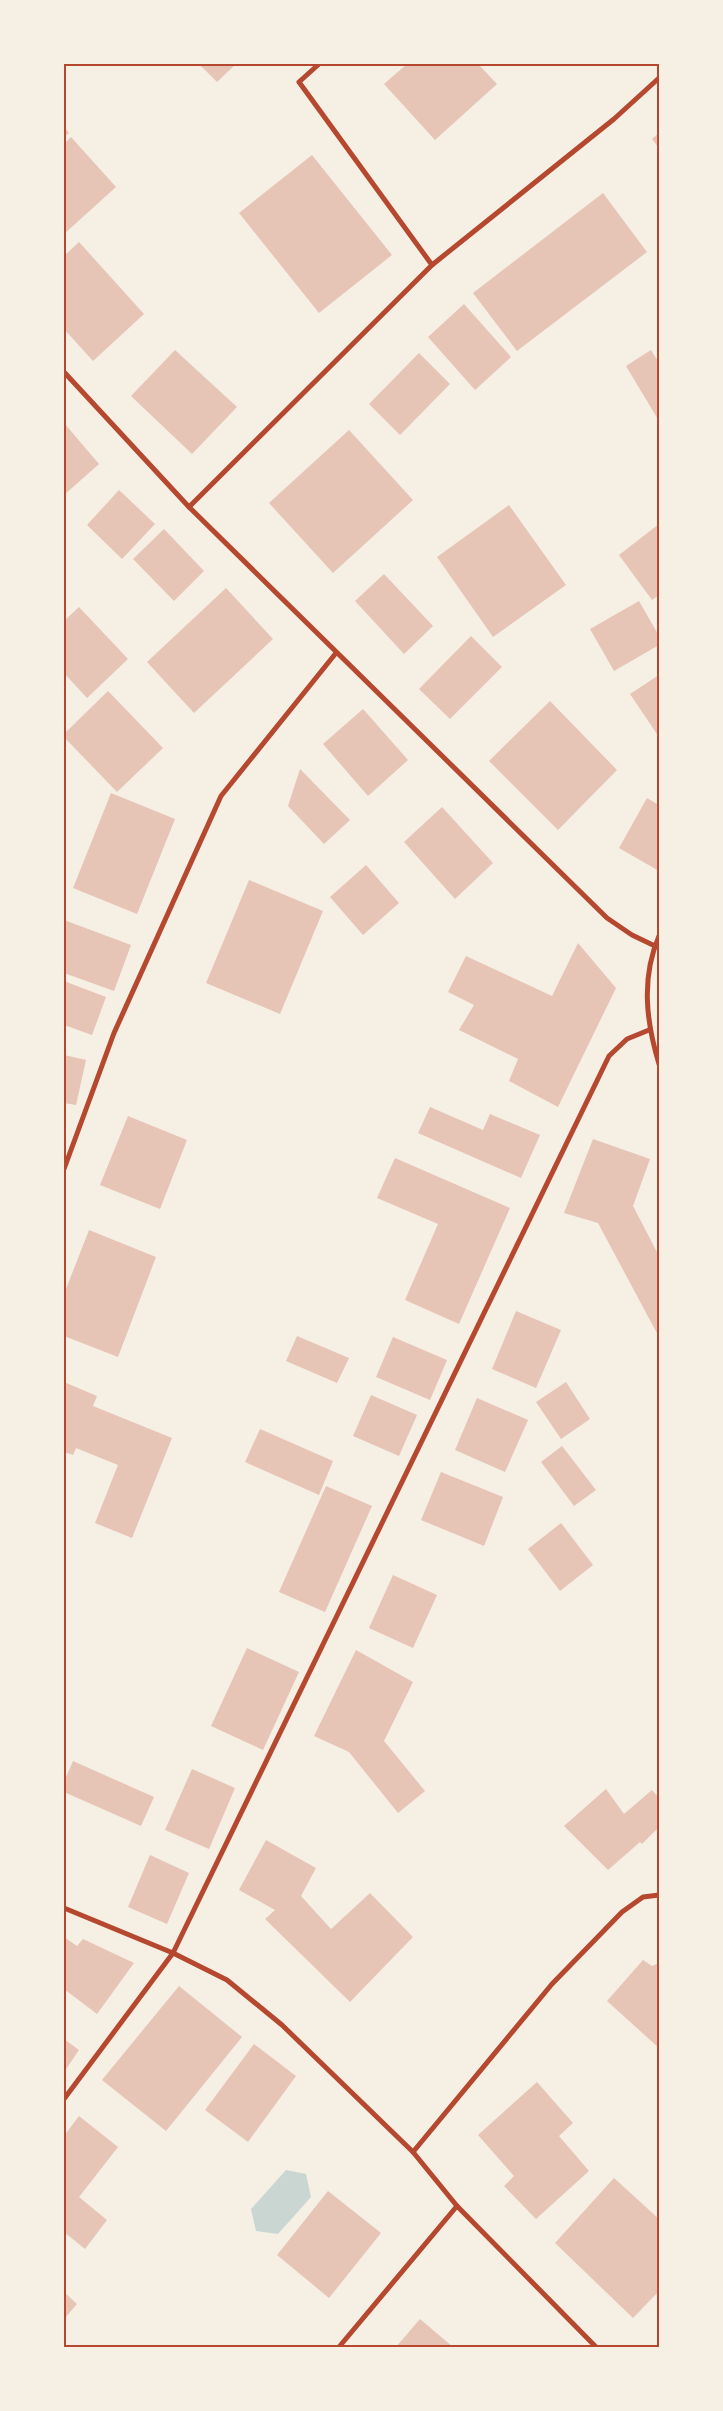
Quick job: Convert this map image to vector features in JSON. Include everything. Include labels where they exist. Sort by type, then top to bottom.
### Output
[{"type":"street","points":[[319,64],[299,82],[432,265]]},
{"type":"street","points":[[189,507],[432,265],[614,119],[659,78]]},
{"type":"street","points":[[64,372],[189,507],[336,654],[607,918],[655,946]]},
{"type":"street","points":[[64,1169],[114,1034],[221,796],[336,654]]},
{"type":"street","points":[[659,936],[655,946],[647,988],[649,1030],[659,1064]]},
{"type":"street","points":[[64,2099],[173,1953],[609,1056],[626,1039],[649,1030]]},
{"type":"street","points":[[413,2152],[552,1984],[622,1912],[643,1897],[659,1895]]},
{"type":"street","points":[[64,1908],[173,1953],[227,1980],[282,2025],[413,2152],[456,2206],[596,2347]]},
{"type":"street","points":[[339,2347],[456,2206]]},
{"type":"shaded area","points":[[286,2170],[306,2174],[311,2197],[278,2234],[256,2231],[251,2209]]},
{"type":"building","points":[[199,64],[236,64],[217,82]]},
{"type":"building","points":[[407,64],[478,64],[497,84],[435,140],[384,84]]},
{"type":"building","points":[[64,127],[69,133],[64,137]]},
{"type":"building","points":[[659,133],[659,148],[652,139]]},
{"type":"building","points":[[71,137],[116,187],[64,234],[64,190],[66,188],[64,186],[64,144]]},
{"type":"building","points":[[312,155],[392,255],[319,313],[239,213]]},
{"type":"building","points":[[603,193],[647,252],[517,351],[473,293]]},
{"type":"building","points":[[79,242],[144,314],[93,361],[64,329],[64,256]]},
{"type":"building","points":[[464,304],[511,357],[475,390],[428,337]]},
{"type":"building","points":[[175,350],[237,407],[192,454],[131,396]]},
{"type":"building","points":[[651,350],[659,363],[659,421],[626,366]]},
{"type":"building","points":[[419,353],[450,384],[400,435],[369,404]]},
{"type":"building","points":[[64,423],[99,464],[64,495]]},
{"type":"building","points":[[349,430],[413,500],[333,573],[269,503]]},
{"type":"building","points":[[119,490],[155,524],[122,559],[87,525]]},
{"type":"building","points":[[509,505],[566,585],[493,637],[437,557]]},
{"type":"building","points":[[659,524],[659,595],[652,600],[619,555]]},
{"type":"building","points":[[164,529],[204,571],[174,601],[133,559]]},
{"type":"building","points":[[384,574],[433,626],[404,654],[355,601]]},
{"type":"building","points":[[226,588],[273,639],[194,713],[147,662]]},
{"type":"building","points":[[639,601],[659,636],[659,645],[614,671],[590,629]]},
{"type":"building","points":[[79,607],[128,659],[87,698],[64,673],[64,621]]},
{"type":"building","points":[[471,636],[502,667],[450,719],[419,689]]},
{"type":"building","points":[[659,675],[659,737],[630,694]]},
{"type":"building","points":[[108,691],[163,748],[117,792],[64,737],[64,734]]},
{"type":"building","points":[[550,701],[617,770],[558,830],[489,761]]},
{"type":"building","points":[[363,709],[408,760],[368,796],[323,744]]},
{"type":"building","points":[[300,769],[350,820],[324,844],[288,806]]},
{"type":"building","points":[[111,793],[175,819],[137,914],[73,888]]},
{"type":"building","points":[[647,798],[659,805],[659,871],[619,848]]},
{"type":"building","points":[[442,807],[493,863],[455,899],[404,842]]},
{"type":"building","points":[[366,865],[399,903],[363,935],[330,897]]},
{"type":"building","points":[[249,880],[323,911],[280,1014],[206,983]]},
{"type":"building","points":[[64,920],[131,945],[114,991],[64,973]]},
{"type":"building","points":[[578,943],[616,988],[558,1107],[509,1081],[518,1059],[459,1030],[474,1005],[448,992],[466,956],[552,996]]},
{"type":"building","points":[[64,981],[106,997],[92,1035],[64,1025]]},
{"type":"building","points":[[64,1055],[86,1060],[76,1105],[64,1103]]},
{"type":"building","points":[[430,1107],[483,1130],[490,1114],[540,1135],[521,1178],[418,1133]]},
{"type":"building","points":[[128,1116],[187,1140],[160,1209],[100,1185]]},
{"type":"building","points":[[593,1139],[650,1159],[633,1206],[659,1256],[659,1337],[598,1223],[564,1213]]},
{"type":"building","points":[[395,1158],[510,1208],[459,1324],[405,1300],[438,1224],[377,1198]]},
{"type":"building","points":[[89,1230],[156,1257],[118,1357],[64,1336],[64,1294]]},
{"type":"building","points":[[516,1311],[561,1330],[536,1388],[492,1369]]},
{"type":"building","points":[[297,1336],[349,1358],[337,1383],[286,1361]]},
{"type":"building","points":[[393,1337],[447,1360],[430,1400],[376,1377]]},
{"type":"building","points":[[64,1382],[97,1396],[93,1406],[172,1438],[132,1538],[95,1523],[118,1465],[76,1448],[73,1455],[64,1452]]},
{"type":"building","points":[[566,1382],[590,1419],[561,1439],[536,1402]]},
{"type":"building","points":[[371,1395],[417,1415],[399,1456],[353,1436]]},
{"type":"building","points":[[477,1398],[528,1420],[505,1472],[455,1450]]},
{"type":"building","points":[[260,1429],[333,1461],[319,1495],[245,1462]]},
{"type":"building","points":[[562,1446],[596,1490],[574,1506],[541,1462]]},
{"type":"building","points":[[441,1472],[503,1497],[484,1546],[421,1520]]},
{"type":"building","points":[[326,1486],[372,1506],[325,1612],[279,1592]]},
{"type":"building","points":[[561,1523],[593,1565],[560,1591],[528,1549]]},
{"type":"building","points":[[393,1575],[437,1595],[413,1648],[369,1628]]},
{"type":"building","points":[[247,1648],[299,1672],[263,1750],[211,1726]]},
{"type":"building","points":[[356,1650],[413,1682],[384,1741],[425,1791],[398,1813],[349,1752],[314,1736]]},
{"type":"building","points":[[73,1761],[154,1797],[141,1826],[64,1792],[64,1782]]},
{"type":"building","points":[[192,1769],[235,1788],[209,1849],[165,1830]]},
{"type":"building","points":[[606,1789],[624,1814],[652,1790],[659,1798],[659,1827],[642,1844],[640,1842],[608,1870],[564,1826]]},
{"type":"building","points":[[266,1840],[316,1868],[301,1896],[331,1929],[370,1893],[413,1937],[350,2002],[265,1919],[275,1910],[239,1890]]},
{"type":"building","points":[[150,1855],[189,1873],[167,1924],[128,1907]]},
{"type":"building","points":[[64,1937],[77,1946],[83,1939],[134,1963],[97,2014],[64,1989]]},
{"type":"building","points":[[643,1960],[652,1966],[659,1963],[659,2048],[607,2001]]},
{"type":"building","points":[[179,1986],[242,2037],[166,2131],[102,2080]]},
{"type":"building","points":[[64,2039],[79,2050],[64,2072]]},
{"type":"building","points":[[254,2044],[296,2076],[248,2142],[205,2110]]},
{"type":"building","points":[[537,2082],[573,2123],[559,2136],[589,2171],[536,2219],[504,2186],[514,2176],[478,2135]]},
{"type":"building","points":[[79,2116],[118,2147],[79,2197],[107,2220],[85,2249],[64,2232],[64,2136]]},
{"type":"building","points":[[614,2178],[659,2219],[659,2291],[633,2318],[555,2243]]},
{"type":"building","points":[[328,2191],[381,2233],[329,2298],[277,2255]]},
{"type":"building","points":[[64,2292],[77,2304],[64,2319]]},
{"type":"building","points":[[420,2319],[453,2347],[396,2347]]}]
